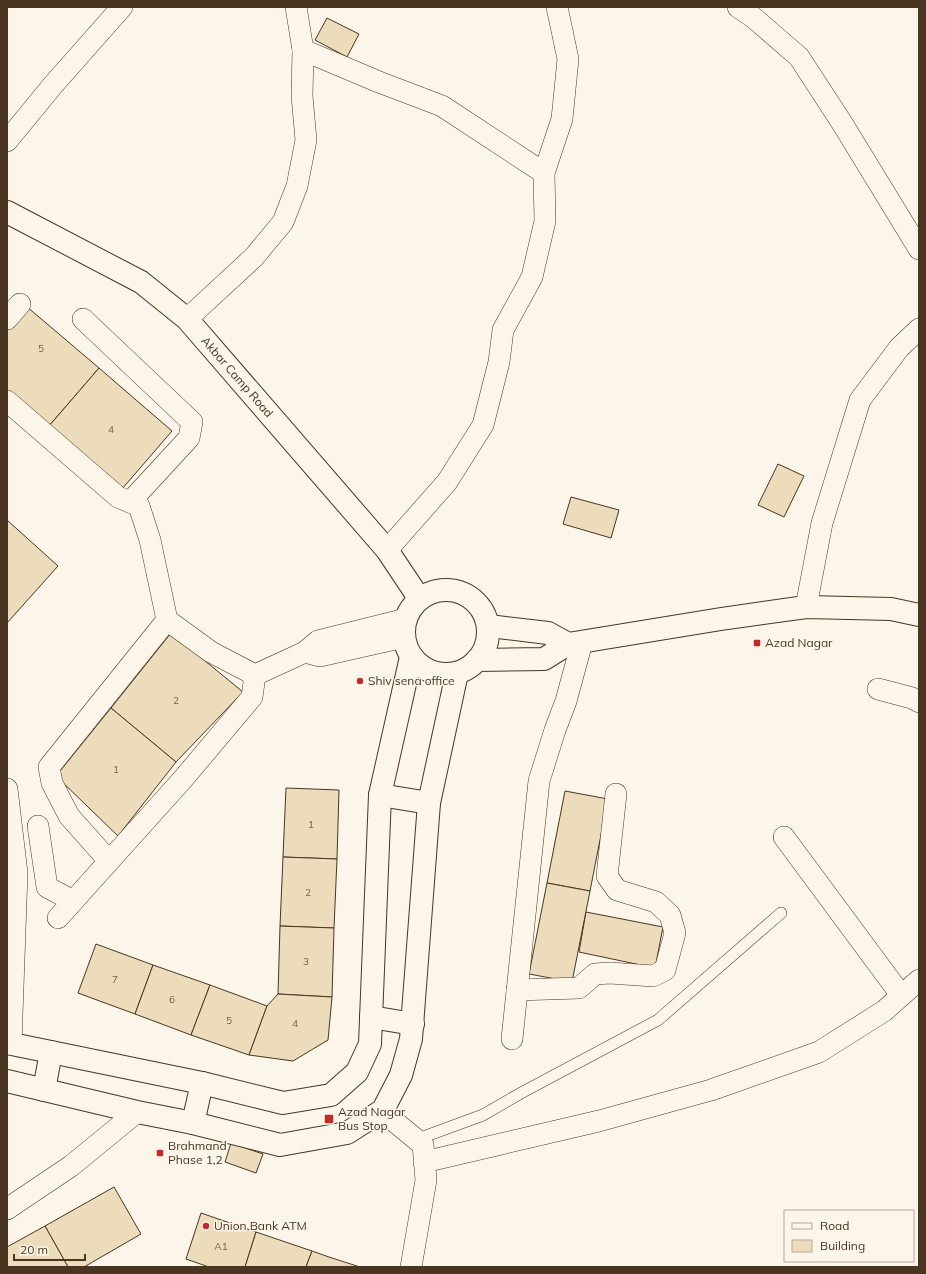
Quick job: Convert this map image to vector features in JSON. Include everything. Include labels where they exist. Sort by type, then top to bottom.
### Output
[{"type":"street","points":[[7,141],[53,85],[122,7]]},
{"type":"street","points":[[187,320],[254,257],[283,222],[297,186],[306,140],[302,96],[303,50],[296,7]]},
{"type":"street","points":[[387,550],[446,482],[483,425],[499,362],[503,330],[532,277],[545,222],[544,173],[562,119],[568,60],[557,7]]},
{"type":"street","points":[[738,7],[754,18],[799,57],[842,123],[919,249]]},
{"type":"street","points":[[303,50],[379,82],[442,106],[544,173]]},
{"type":"street","name":"Akbar Camp Road","points":[[7,212],[141,282],[187,320],[387,550],[419,598]]},
{"type":"street","points":[[83,319],[192,422],[189,438],[130,502]]},
{"type":"street","points":[[806,608],[822,523],[860,400],[899,348],[919,329]]},
{"type":"street","points":[[7,401],[118,497],[139,506],[150,540],[167,620],[211,652],[255,675]]},
{"type":"street","points":[[7,789],[10,832],[16,873],[9,1043],[202,1084],[283,1103],[331,1095],[356,1072],[370,1044],[380,795],[407,638],[408,613],[419,598],[436,590],[453,589],[470,596],[483,609],[489,626],[488,644],[481,657],[470,667],[457,673],[440,674],[424,668],[407,638]]},
{"type":"street","points":[[477,660],[544,660],[575,643],[721,619],[806,608],[891,609],[919,615]]},
{"type":"street","points":[[109,860],[69,816],[52,783],[49,767],[167,620]]},
{"type":"street","points":[[489,626],[548,633],[575,643]]},
{"type":"street","points":[[255,675],[305,652],[320,656],[407,638]]},
{"type":"street","points":[[512,1039],[539,782],[555,730],[566,701],[575,643]]},
{"type":"street","points":[[7,1081],[137,1112],[193,1123],[280,1145],[347,1132],[383,1110],[401,1075],[411,1039],[429,803],[457,673]]},
{"type":"street","points":[[58,918],[183,779],[252,697],[255,675]]},
{"type":"street","points":[[878,689],[912,698],[919,702]]},
{"type":"street","points":[[517,990],[579,988],[595,974],[610,973],[653,976],[665,970],[675,933],[670,915],[656,902],[617,890],[607,876],[616,794]]},
{"type":"street","points":[[380,795],[429,803]]},
{"type":"street","points":[[38,826],[46,887],[72,901]]},
{"type":"street","points":[[784,837],[901,995]]},
{"type":"street","points":[[424,1153],[599,1121],[711,1090],[819,1052],[884,1011],[919,980]]},
{"type":"street","points":[[371,1017],[412,1024]]},
{"type":"street","points":[[44,1090],[51,1052]]},
{"type":"street","points":[[193,1123],[202,1084]]},
{"type":"street","points":[[383,1110],[424,1153],[426,1180],[411,1267]]},
{"type":"street","points":[[7,1209],[71,1166],[137,1112]]},
{"type":"lane","points":[[424,1153],[426,1136],[483,1115],[521,1092],[658,1020],[781,913]]},
{"type":"building","points":[[327,18],[359,34],[347,57],[315,40]]},
{"type":"building","points":[[26,306],[99,368],[49,426],[7,391],[7,328]]},
{"type":"building","points":[[99,368],[172,431],[122,489],[49,426]]},
{"type":"building","points":[[778,464],[804,476],[784,517],[758,505]]},
{"type":"building","points":[[571,497],[619,510],[611,538],[563,524]]},
{"type":"building","points":[[7,520],[58,566],[7,623]]},
{"type":"building","points":[[171,633],[243,692],[176,762],[111,708]]},
{"type":"building","points":[[111,708],[176,762],[118,836],[56,776]]},
{"type":"building","points":[[286,788],[339,790],[337,859],[283,857]]},
{"type":"building","points":[[565,791],[608,799],[590,891],[547,883]]},
{"type":"building","points":[[283,857],[337,859],[334,928],[280,926]]},
{"type":"building","points":[[547,883],[590,891],[572,982],[529,974]]},
{"type":"building","points":[[586,912],[663,927],[655,968],[579,952]]},
{"type":"building","points":[[280,926],[334,928],[332,997],[278,994]]},
{"type":"building","points":[[96,944],[153,965],[135,1014],[78,993]]},
{"type":"building","points":[[153,965],[210,985],[191,1035],[135,1014]]},
{"type":"building","points":[[210,985],[267,1006],[249,1055],[191,1035]]},
{"type":"building","points":[[278,994],[332,997],[328,1040],[293,1061],[249,1055],[267,1006]]},
{"type":"building","points":[[231,1143],[263,1154],[256,1173],[225,1162]]},
{"type":"building","points":[[114,1187],[141,1234],[84,1267],[68,1267],[45,1226]]},
{"type":"building","points":[[201,1213],[256,1232],[245,1267],[209,1267],[186,1259]]},
{"type":"building","points":[[45,1226],[68,1267],[7,1267],[7,1247]]},
{"type":"building","points":[[256,1232],[312,1251],[306,1267],[245,1267]]},
{"type":"building","points":[[312,1251],[329,1257],[360,1267],[306,1267]]},
{"type":"place","name":"Azad Nagar","points":[[757,643]]},
{"type":"place","name":"Shiv sena office","points":[[360,681]]},
{"type":"place","name":"Azad Nagar Bus Stop","points":[[329,1119]]},
{"type":"place","name":"Brahmand Phase 1,2","points":[[160,1153]]},
{"type":"place","name":"Union Bank ATM","points":[[206,1226]]}]
